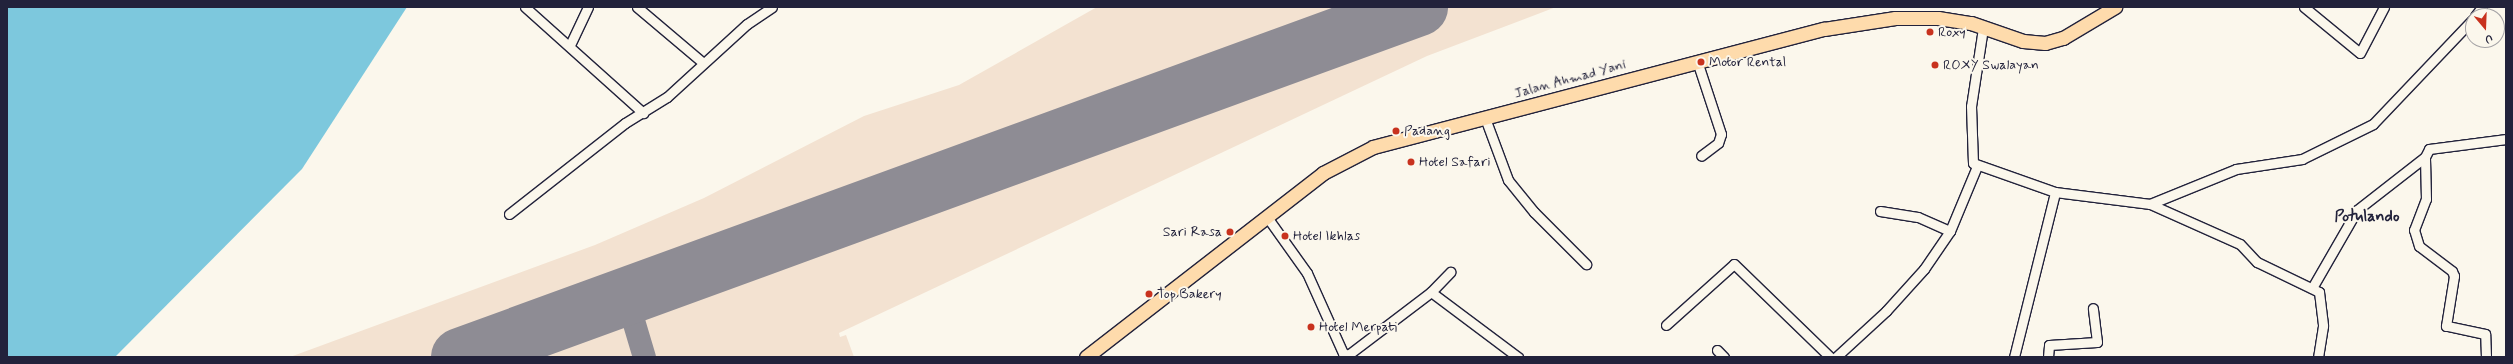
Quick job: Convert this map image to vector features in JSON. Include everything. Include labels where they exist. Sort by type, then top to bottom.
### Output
[{"type":"highway","name":"Jalan Ahmad Yani","points":[[1086,357],[1323,173],[1356,154],[1390,142],[1793,36],[1876,20],[1938,18],[1983,28],[2023,41],[2046,43],[2063,38],[2116,7]]},
{"type":"street","points":[[525,7],[570,45],[643,113]]},
{"type":"street","points":[[570,45],[588,7]]},
{"type":"street","points":[[637,7],[702,62]]},
{"type":"street","points":[[509,214],[625,123],[667,97],[702,62],[772,7]]},
{"type":"street","points":[[2304,7],[2360,53],[2384,7]]},
{"type":"street","points":[[2150,204],[2236,169],[2302,159],[2373,124],[2465,26]]},
{"type":"street","points":[[1983,28],[1971,106],[1971,156],[1976,166],[2055,192],[2150,204],[2240,244],[2249,257],[2312,288],[2320,295],[2323,315],[2318,357]]},
{"type":"street","points":[[1697,61],[1721,134],[1718,143],[1701,156]]},
{"type":"street","points":[[1485,118],[1512,186],[1586,264]]},
{"type":"street","points":[[2312,288],[2357,210],[2425,157],[2434,146],[2506,139]]},
{"type":"street","points":[[2425,157],[2426,195],[2413,237],[2419,246],[2452,271],[2454,276],[2446,326],[2485,334],[2486,357]]},
{"type":"street","points":[[1836,357],[1907,289],[1950,231],[1976,166]]},
{"type":"street","points":[[2014,357],[2055,192]]},
{"type":"street","points":[[1880,211],[1912,216],[1950,231]]},
{"type":"street","points":[[1267,217],[1307,273],[1344,353],[1353,354],[1431,292],[1450,272]]},
{"type":"street","points":[[1666,325],[1734,264],[1830,357]]},
{"type":"street","points":[[1431,292],[1518,357]]},
{"type":"street","points":[[2048,357],[2049,345],[2096,342],[2093,308]]},
{"type":"street","points":[[1717,350],[1724,357]]},
{"type":"shaded area","points":[[1097,7],[1556,7],[1427,56],[839,333],[840,337],[846,335],[854,357],[290,357],[595,245],[704,198],[864,116],[959,85]]},
{"type":"water","points":[[7,7],[407,7],[302,169],[115,357],[7,357]]},
{"type":"taxiway","points":[[644,357],[630,310],[633,299],[645,289]]},
{"type":"taxiway","points":[[606,304],[619,305],[630,318]]},
{"type":"taxiway","points":[[499,357],[502,349],[515,337]]},
{"type":"taxiway","points":[[478,350],[489,357]]},
{"type":"runway","points":[[460,357],[1419,7]]},
{"type":"place","name":"Roxy","points":[[1930,32]]},
{"type":"place","name":"Motor Rental","points":[[1701,62]]},
{"type":"place","name":"ROXY Swalayan","points":[[1935,65]]},
{"type":"place","name":"Padang","points":[[1396,131]]},
{"type":"place","name":"Hotel Safari","points":[[1411,162]]},
{"type":"place","name":"Sari Rasa","points":[[1230,232]]},
{"type":"place","name":"Hotel Ikhlas","points":[[1285,236]]},
{"type":"place","name":"Top Bakery","points":[[1149,294]]},
{"type":"place","name":"Hotel Merpati","points":[[1311,327]]},
{"type":"district","name":"Potulando","points":[[2367,217]]}]
